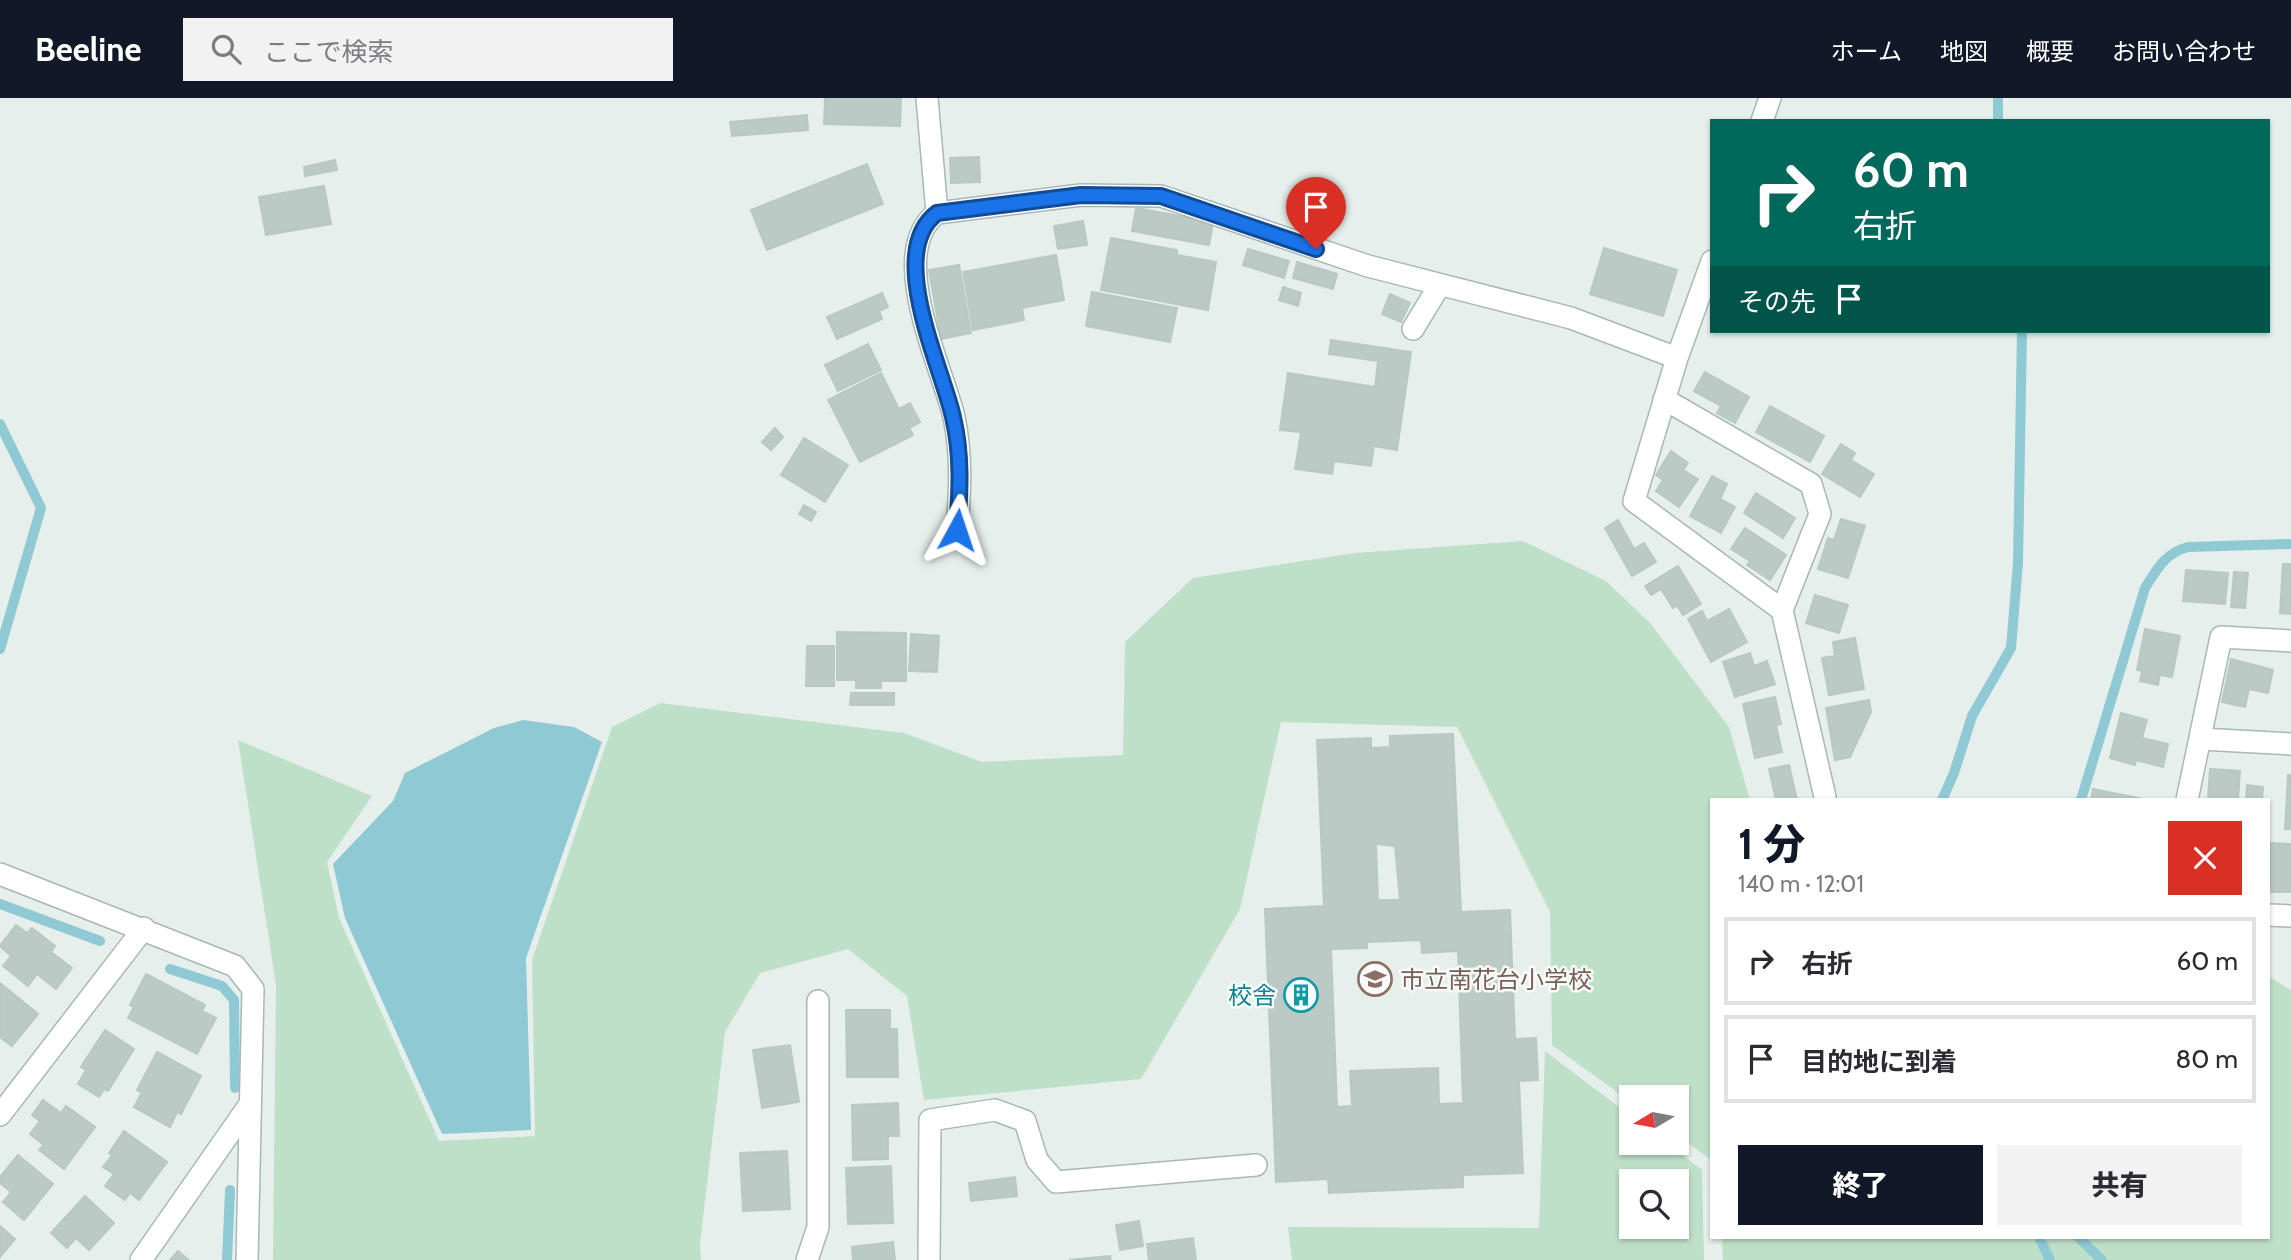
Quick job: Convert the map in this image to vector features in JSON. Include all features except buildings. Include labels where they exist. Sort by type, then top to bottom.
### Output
[{"type":"street","points":[[927,98],[937,213]]},
{"type":"street","points":[[1763,119],[1770,98]]},
{"type":"street","points":[[957,530],[961,475],[954,417],[916,293],[918,243],[926,221],[937,213],[1081,195],[1161,196],[1368,266],[1571,318],[1677,358]]},
{"type":"street","points":[[1710,267],[1677,358],[1633,501],[1782,610]]},
{"type":"street","points":[[1413,328],[1439,286]]},
{"type":"street","points":[[1664,399],[1811,484],[1820,514],[1782,610],[1825,797]]},
{"type":"street","points":[[2187,798],[2221,637],[2291,641]]},
{"type":"street","points":[[2201,739],[2291,744]]},
{"type":"street","points":[[0,874],[236,965],[253,989],[247,1260]]},
{"type":"street","points":[[2270,915],[2291,916]]},
{"type":"street","points":[[0,1115],[144,928]]},
{"type":"street","points":[[807,1260],[818,1227],[818,1001]]},
{"type":"street","points":[[141,1260],[250,1104]]},
{"type":"street","points":[[929,1260],[930,1120],[995,1110],[1025,1121],[1037,1160],[1056,1182],[1256,1165]]},
{"type":"green space","points":[[1523,541],[1606,581],[1650,623],[1729,727],[1749,798],[1710,798],[1710,1159],[1689,1144],[1689,1085],[1619,1085],[1619,1093],[1552,1045],[1550,912],[1457,727],[1281,722],[1240,909],[1141,1079],[924,1100],[907,996],[848,949],[760,973],[725,1032],[700,1243],[701,1260],[273,1260],[276,985],[238,740],[372,796],[327,862],[339,918],[439,1141],[535,1136],[532,960],[612,727],[660,703],[904,733],[982,762],[1123,755],[1125,642],[1193,578],[1355,553]]},
{"type":"green space","points":[[2270,977],[2291,990],[2291,1260],[1723,1260],[1722,1239],[2270,1239]]},
{"type":"green space","points":[[1545,1051],[1619,1107],[1619,1155],[1682,1155],[1702,1170],[1704,1260],[1292,1260],[1288,1227],[1539,1228]]},
{"type":"water","points":[[523,720],[574,727],[602,742],[526,958],[531,1130],[442,1134],[345,918],[333,864],[393,801],[405,773],[494,728]]},
{"type":"waterway","points":[[1998,98],[1998,119]]},
{"type":"waterway","points":[[1943,798],[1954,773],[1972,716],[2011,648],[2018,563],[2022,333]]},
{"type":"waterway","points":[[0,424],[41,508],[0,649]]},
{"type":"waterway","points":[[2082,798],[2145,588],[2162,563],[2173,553],[2188,547],[2291,544]]},
{"type":"waterway","points":[[0,904],[100,941]]},
{"type":"waterway","points":[[170,969],[222,986],[234,1000],[235,1088]]},
{"type":"waterway","points":[[227,1260],[230,1190]]},
{"type":"waterway","points":[[2040,1239],[2050,1260]]},
{"type":"waterway","points":[[2080,1239],[2102,1260]]},
{"type":"place","name":"市立南花台小学校","points":[[1375,979]]},
{"type":"place","name":"校舎","points":[[1301,995]]},
{"type":"route","points":[[957,530],[961,475],[954,417],[916,293],[918,243],[926,221],[937,213],[1014,202],[1081,195],[1161,196],[1316,249]]}]
